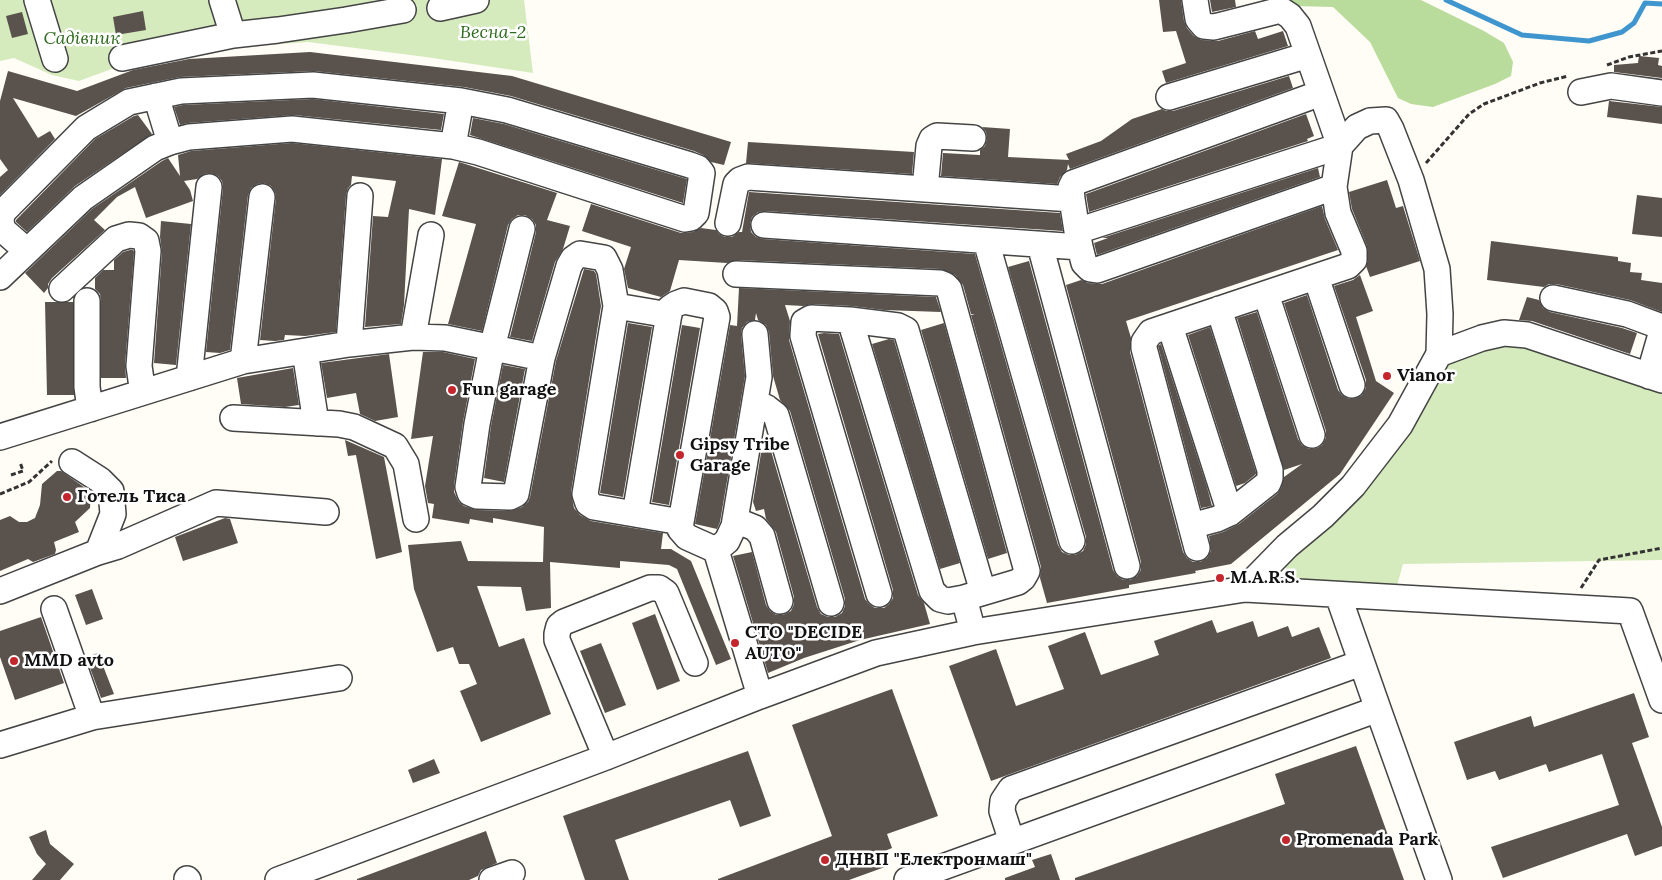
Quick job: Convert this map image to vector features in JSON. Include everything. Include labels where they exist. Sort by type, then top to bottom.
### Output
[{"type":"street","points":[[37,0],[55,60]]},
{"type":"street","points":[[222,0],[233,35]]},
{"type":"street","points":[[440,8],[476,0]]},
{"type":"street","points":[[1195,0],[1198,19],[1204,26],[1214,27],[1281,10],[1290,16],[1298,26],[1340,146],[1334,187],[1338,213],[1354,251],[1354,260],[1348,266],[1151,332],[1144,342],[1194,537],[1217,519],[1230,513],[1268,483],[1270,478],[1270,470],[1220,309]]},
{"type":"street","points":[[122,58],[233,35],[278,30],[403,10]]},
{"type":"street","points":[[1169,97],[1308,55]]},
{"type":"street","points":[[1579,83],[1662,93]]},
{"type":"street","points":[[0,277],[83,198],[155,148],[189,137],[292,129],[453,146],[478,152],[685,219],[691,218],[696,213],[702,173],[698,168],[507,110],[461,101],[313,84],[181,91],[129,102],[86,128],[2,213],[1,222],[3,230],[27,251]]},
{"type":"street","points":[[1321,93],[1073,183],[1071,187],[1072,199],[1084,263],[1090,269],[1097,270],[1334,187]]},
{"type":"street","points":[[156,96],[170,142]]},
{"type":"street","points":[[453,146],[461,101]]},
{"type":"street","points":[[764,225],[1040,245],[1078,239],[1340,146],[1357,127],[1370,122],[1386,120],[1392,130],[1411,180],[1436,269],[1440,314],[1439,354],[1400,425],[1353,486],[1323,516],[1287,546],[1245,589]]},
{"type":"street","points":[[925,189],[929,146],[932,139],[937,136],[973,138]]},
{"type":"street","points":[[728,223],[736,184],[748,177],[1072,199]]},
{"type":"street","points":[[189,378],[209,187]]},
{"type":"street","points":[[349,344],[360,196]]},
{"type":"street","points":[[243,361],[262,197]]},
{"type":"street","points":[[522,229],[492,348],[477,424],[468,487],[470,493],[477,496],[510,497],[516,494],[542,358],[569,266],[573,259],[580,254],[604,258],[610,270],[616,306],[585,494],[588,503],[594,507],[681,522]]},
{"type":"street","points":[[62,289],[116,239],[129,235],[139,236],[146,241],[148,250],[139,366],[141,380],[146,391]]},
{"type":"street","points":[[413,337],[431,235]]},
{"type":"street","points":[[986,241],[1072,541]]},
{"type":"street","points":[[1040,245],[1127,566]]},
{"type":"street","points":[[736,274],[940,283],[945,285],[948,289],[1026,571],[1023,578],[1018,582],[948,601],[940,599],[932,591],[850,320]]},
{"type":"street","points":[[1316,277],[1352,385]]},
{"type":"street","points":[[1266,294],[1312,435]]},
{"type":"street","points":[[1553,298],[1627,314],[1662,327]]},
{"type":"street","points":[[87,301],[87,387],[90,409]]},
{"type":"street","points":[[635,514],[670,308],[684,301],[709,306],[718,317],[680,529],[687,537],[716,550],[760,696]]},
{"type":"street","points":[[616,306],[669,315]]},
{"type":"street","points":[[879,594],[803,336],[804,322],[811,318],[850,320],[898,326],[906,330],[973,595],[973,632]]},
{"type":"street","points":[[1170,326],[1230,513]]},
{"type":"street","points":[[1439,354],[1482,338],[1504,334],[1527,335],[1656,378],[1662,331]]},
{"type":"street","points":[[716,550],[727,541],[736,520],[759,377],[755,334]]},
{"type":"street","points":[[0,437],[243,361],[349,344],[413,337],[445,338],[542,358]]},
{"type":"street","points":[[305,351],[316,423]]},
{"type":"street","points":[[755,402],[768,408],[776,415],[832,603]]},
{"type":"street","points":[[233,418],[339,424],[354,427],[395,446],[406,464],[416,519]]},
{"type":"street","points":[[72,462],[100,480],[111,491],[113,514],[98,552]]},
{"type":"street","points":[[0,590],[118,546],[216,503],[326,512]]},
{"type":"street","points":[[736,520],[755,528],[762,536],[780,601]]},
{"type":"street","points":[[606,757],[558,640],[559,626],[564,622],[650,588],[659,588],[666,593],[695,663]]},
{"type":"street","points":[[278,880],[876,653],[973,632],[1245,589],[1630,610],[1662,700]]},
{"type":"street","points":[[1338,595],[1439,880]]},
{"type":"street","points":[[54,608],[92,717]]},
{"type":"street","points":[[1012,842],[1002,811],[1003,801],[1011,790],[1361,663]]},
{"type":"street","points":[[0,745],[92,717],[339,678]]},
{"type":"street","points":[[907,880],[1378,709]]},
{"type":"path","points":[[1604,67],[1629,57],[1662,51]]},
{"type":"path","points":[[1411,180],[1469,114],[1484,104],[1540,83],[1579,83]]},
{"type":"path","points":[[0,494],[29,482],[52,461],[72,462]]},
{"type":"path","points":[[11,475],[23,470],[20,462]]},
{"type":"path","points":[[1568,607],[1599,560],[1662,548]]},
{"type":"green space","name":"Садівник","points":[[0,0],[524,0],[533,73],[308,42],[155,53],[79,81],[52,75],[14,58],[0,61]]},
{"type":"green space","points":[[1287,0],[1421,0],[1504,43],[1513,62],[1511,76],[1495,84],[1433,107],[1411,104],[1398,98],[1370,42],[1333,7],[1292,6]]},
{"type":"green space","points":[[1509,341],[1662,390],[1662,560],[1403,564],[1397,586],[1295,580],[1288,574],[1286,567],[1288,559],[1356,503],[1386,466],[1442,370],[1466,353]]},
{"type":"building","points":[[1159,0],[1181,0],[1187,28],[1194,36],[1202,40],[1218,41],[1255,31],[1258,39],[1283,31],[1288,46],[1166,83],[1162,71],[1186,63],[1176,31],[1163,32]]},
{"type":"building","points":[[1210,0],[1235,0],[1236,7],[1212,12]]},
{"type":"building","points":[[143,11],[146,30],[116,35],[113,17]]},
{"type":"building","points":[[22,12],[28,34],[12,38],[6,16]]},
{"type":"building","points":[[310,52],[512,76],[731,142],[724,165],[711,162],[703,155],[694,151],[511,96],[464,87],[314,71],[180,77],[126,88],[76,116],[13,98],[38,138],[50,131],[55,139],[0,195],[0,177],[8,170],[0,159],[0,101],[8,71],[77,91],[133,70],[189,59]]},
{"type":"building","points":[[1639,56],[1659,58],[1658,65],[1662,66],[1662,78],[1614,72],[1614,65],[1638,63]]},
{"type":"building","points":[[1289,76],[1293,88],[1070,169],[1068,164],[1067,170],[1060,177],[1057,184],[941,176],[943,153],[980,155],[980,150],[985,146],[987,139],[986,132],[982,127],[1010,129],[1008,157],[1069,160],[1066,154],[1101,141],[1132,119],[1162,109],[1173,111]]},
{"type":"building","points":[[313,99],[444,114],[441,130],[294,115],[180,125],[174,107],[183,105]]},
{"type":"building","points":[[1609,101],[1662,107],[1662,124],[1607,117]]},
{"type":"building","points":[[1306,114],[1314,136],[1307,139],[1308,141],[1089,212],[1086,194]]},
{"type":"building","points":[[138,115],[152,134],[75,186],[27,232],[16,222],[95,139]]},
{"type":"building","points":[[473,118],[504,124],[687,179],[683,203],[470,135]]},
{"type":"building","points":[[748,142],[914,152],[912,174],[746,163]]},
{"type":"building","points":[[292,143],[442,159],[435,215],[409,209],[404,305],[401,324],[365,327],[373,216],[388,217],[396,181],[352,176],[351,185],[346,195],[336,332],[305,336],[285,335],[284,340],[275,341],[260,340],[276,198],[271,186],[264,183],[257,184],[251,188],[248,195],[230,350],[220,353],[206,352],[223,188],[222,181],[218,176],[211,173],[204,174],[197,179],[184,181],[190,190],[193,201],[146,218],[135,187],[117,197],[94,220],[105,230],[52,278],[44,293],[25,273],[92,209],[168,158],[180,176],[178,155],[191,151]]},
{"type":"building","points":[[459,162],[557,193],[547,220],[570,226],[563,249],[555,262],[532,341],[510,337],[536,232],[536,225],[532,219],[525,215],[518,215],[508,225],[482,331],[448,324],[476,224],[442,216]]},
{"type":"building","points":[[1318,168],[1320,177],[1097,255],[1094,243],[1108,238],[1102,238]]},
{"type":"building","points":[[1387,180],[1396,208],[1403,206],[1420,261],[1370,277],[1366,266],[1368,260],[1367,246],[1352,209],[1349,192]]},
{"type":"building","points":[[749,192],[1060,213],[1063,231],[765,211],[758,212],[752,217],[750,224],[751,232],[756,237],[763,239],[975,254],[1058,545],[1062,552],[1075,555],[1083,551],[1086,537],[1008,267],[1029,261],[1113,570],[1123,580],[1130,580],[1137,576],[1141,570],[1141,562],[1066,285],[1081,280],[1088,283],[1102,284],[1322,206],[1325,219],[1338,250],[1126,321],[1131,338],[1130,352],[1183,552],[1193,562],[1200,562],[1207,558],[1211,551],[1209,536],[1239,524],[1277,494],[1284,477],[1302,464],[1284,470],[1237,318],[1257,312],[1298,439],[1302,445],[1309,449],[1317,448],[1322,445],[1326,438],[1326,431],[1284,303],[1307,295],[1338,390],[1349,399],[1357,398],[1362,395],[1366,388],[1366,380],[1334,286],[1353,280],[1360,275],[1373,311],[1356,317],[1376,381],[1394,393],[1340,474],[1231,564],[1195,571],[1196,573],[1129,585],[1129,588],[1047,603],[1040,578],[1041,567],[971,315],[975,314],[971,314],[963,285],[955,275],[941,269],[737,260],[727,263],[679,260],[670,291],[661,297],[628,288],[624,269],[631,247],[582,231],[591,204],[681,233],[693,232],[701,228],[716,230],[725,237],[732,237],[742,232]]},
{"type":"building","points":[[1637,195],[1662,198],[1662,237],[1632,234]]},
{"type":"building","points":[[161,221],[191,224],[176,365],[154,363],[162,252],[160,237]]},
{"type":"building","points":[[1491,241],[1618,257],[1618,261],[1631,263],[1630,272],[1642,273],[1641,280],[1662,283],[1662,312],[1630,300],[1556,284],[1549,284],[1544,287],[1487,280]]},
{"type":"building","points":[[130,250],[134,252],[125,365],[126,378],[101,378],[101,301],[100,294],[95,289],[95,278],[103,270],[114,270],[114,260],[123,252]]},
{"type":"building","points":[[584,269],[594,271],[596,274],[601,306],[571,492],[574,508],[580,515],[591,521],[663,533],[661,549],[671,549],[691,561],[731,659],[716,665],[677,569],[669,565],[620,561],[620,568],[550,562],[551,608],[526,611],[521,587],[477,586],[499,647],[524,638],[551,714],[481,742],[460,691],[477,684],[469,664],[459,664],[453,647],[437,652],[414,589],[408,545],[461,541],[468,561],[543,562],[544,527],[493,518],[493,523],[470,519],[469,524],[432,518],[434,504],[428,503],[425,486],[433,436],[411,439],[423,352],[443,352],[475,359],[454,485],[454,492],[459,502],[464,506],[477,510],[510,511],[522,507],[528,502],[530,497],[556,361]]},
{"type":"building","points":[[739,288],[936,297],[941,312],[884,310],[812,304],[803,306],[785,305],[790,321],[789,340],[865,599],[875,608],[884,608],[893,598],[893,590],[818,334],[824,333],[839,334],[918,595],[924,603],[930,624],[860,640],[804,658],[768,673],[733,556],[752,552],[766,605],[776,615],[783,615],[791,611],[794,597],[776,532],[766,519],[764,509],[756,511],[753,502],[761,453],[771,451],[817,607],[821,614],[835,617],[842,613],[845,599],[790,411],[780,400],[773,376],[769,332],[766,325],[758,320],[756,313],[755,320],[747,322],[742,328],[745,376],[720,522],[717,529],[695,524],[730,325],[737,326]]},
{"type":"building","points":[[1527,297],[1539,300],[1543,308],[1550,312],[1637,333],[1630,354],[1532,321],[1519,320]]},
{"type":"building","points":[[45,302],[73,302],[74,395],[47,395]]},
{"type":"building","points":[[628,323],[652,327],[623,497],[600,493]]},
{"type":"building","points":[[944,323],[1007,553],[988,559],[921,330]]},
{"type":"building","points":[[682,325],[700,328],[669,505],[652,502]]},
{"type":"building","points":[[1210,327],[1256,472],[1245,483],[1236,486],[1188,335]]},
{"type":"building","points":[[889,339],[894,340],[960,563],[940,569],[872,344]]},
{"type":"building","points":[[1161,344],[1212,506],[1201,508],[1158,346]]},
{"type":"building","points":[[389,354],[398,417],[375,421],[360,414],[356,393],[327,398],[321,363]]},
{"type":"building","points":[[503,365],[525,369],[504,482],[484,478],[491,426]]},
{"type":"building","points":[[293,368],[299,405],[285,407],[241,404],[237,378]]},
{"type":"building","points":[[345,440],[384,457],[402,552],[376,559],[356,455],[348,456]]},
{"type":"building","points":[[57,471],[61,471],[91,492],[90,508],[75,522],[79,532],[54,542],[55,554],[33,562],[28,559],[0,571],[0,520],[10,516],[19,522],[27,522],[35,518],[40,505],[42,484]]},
{"type":"building","points":[[225,518],[230,519],[238,543],[183,561],[175,537]]},
{"type":"building","points":[[92,589],[103,619],[86,625],[75,595]]},
{"type":"building","points":[[655,614],[680,681],[657,690],[632,623]]},
{"type":"building","points":[[41,617],[64,683],[15,700],[0,657],[0,631]]},
{"type":"building","points":[[1212,620],[1217,633],[1253,621],[1258,637],[1288,626],[1292,637],[1319,627],[1331,658],[991,781],[949,666],[996,649],[1016,706],[1064,689],[1048,646],[1085,632],[1101,675],[1159,655],[1154,641]]},
{"type":"building","points":[[601,643],[626,705],[605,713],[580,651]]},
{"type":"building","points":[[98,653],[114,694],[101,698],[86,657]]},
{"type":"building","points":[[892,689],[938,816],[887,834],[892,848],[880,853],[885,867],[849,880],[718,880],[832,836],[792,725]]},
{"type":"building","points":[[1634,693],[1649,737],[1632,743],[1662,827],[1662,846],[1635,856],[1627,834],[1503,878],[1491,847],[1619,805],[1602,754],[1549,772],[1546,764],[1499,780],[1495,771],[1467,780],[1454,742],[1531,716],[1534,727]]},
{"type":"building","name":"Promenada Park","points":[[1356,746],[1404,880],[1075,880],[1075,878],[1285,804],[1275,774]]},
{"type":"building","points":[[748,751],[771,816],[740,827],[730,800],[615,840],[629,880],[585,880],[563,816]]},
{"type":"building","points":[[434,759],[440,773],[413,783],[408,770]]},
{"type":"building","points":[[46,830],[50,844],[74,864],[60,880],[32,880],[46,864],[37,854],[29,837]]},
{"type":"building","points":[[486,831],[497,863],[481,870],[478,876],[469,880],[357,880],[357,879]]},
{"type":"building","points":[[1051,854],[1060,880],[1005,880],[1005,878],[1035,867],[1032,860]]},
{"type":"waterway","points":[[1446,0],[1522,35],[1589,41],[1622,32],[1634,23],[1645,3],[1662,4]]},
{"type":"place","name":"Vianor","points":[[1387,376]]},
{"type":"place","name":"Fun garage","points":[[452,390]]},
{"type":"place","name":"Gipsy Tribe Garage","points":[[680,455]]},
{"type":"place","name":"Готель Тиса","points":[[67,497]]},
{"type":"place","name":"M.A.R.S.","points":[[1220,578]]},
{"type":"place","name":"СТО \"DECIDE AUTO\"","points":[[735,643]]},
{"type":"place","name":"MMD avto","points":[[14,661]]},
{"type":"place","name":"Promenada Park","points":[[1286,840]]},
{"type":"place","name":"ДНВП \"Електронмаш\"","points":[[825,860]]},
{"type":"park label","name":"Весна-2","points":[[493,33]]}]
